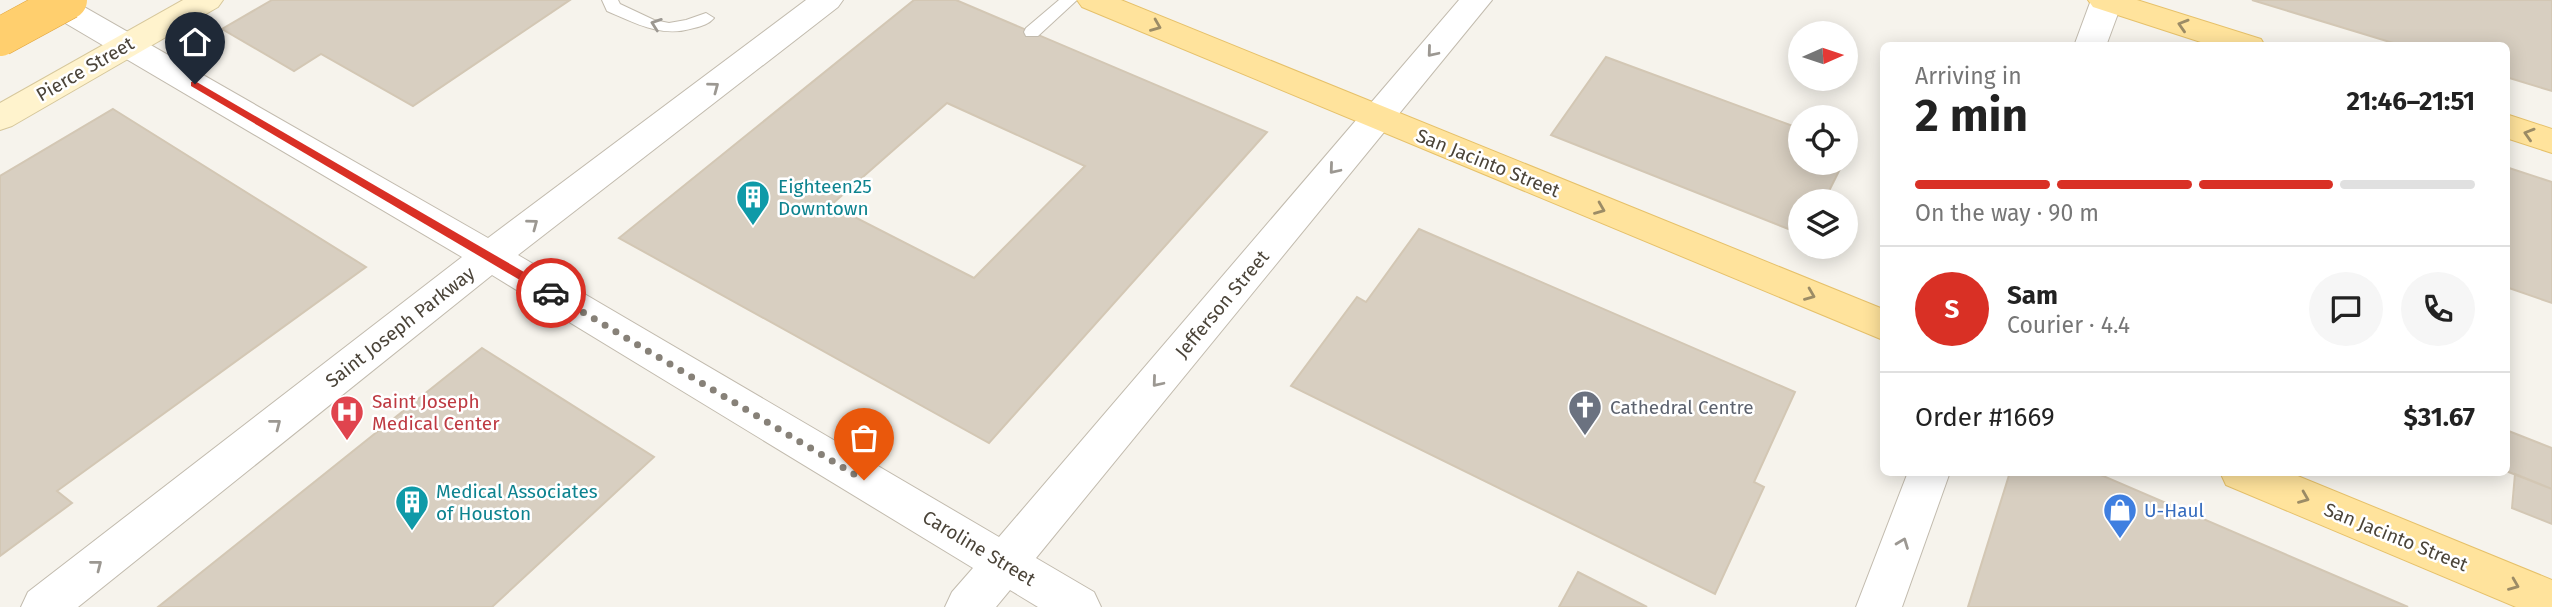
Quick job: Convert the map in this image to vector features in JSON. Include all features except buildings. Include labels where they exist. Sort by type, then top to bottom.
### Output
[{"type":"highway","points":[[0,37],[68,0]]},
{"type":"main road","name":"Pierce Street","points":[[0,118],[207,0]]},
{"type":"main road","name":"San Jacinto Street","points":[[1093,0],[1880,325]]},
{"type":"main road","points":[[2106,0],[2237,42]]},
{"type":"main road","points":[[2510,128],[2552,141]]},
{"type":"main road","name":"San Jacinto Street","points":[[2251,476],[2552,601]]},
{"type":"street","name":"Caroline Street","points":[[49,0],[370,189],[490,256],[1078,607]]},
{"type":"street","name":"Saint Joseph Parkway","points":[[44,607],[490,256],[827,0]]},
{"type":"street","name":"Jefferson Street","points":[[968,607],[1476,0]]},
{"type":"street","points":[[2091,42],[2106,0]]},
{"type":"street","points":[[1879,607],[1928,476]]},
{"type":"lane","points":[[610,0],[613,7],[660,27],[687,27],[706,18]]},
{"type":"lane","points":[[1032,32],[1069,0]]},
{"type":"way so far","points":[[551,293],[864,480]]},
{"type":"place","name":"Eighteen25 Downtown","points":[[753,227]]},
{"type":"place","name":"Cathedral Centre","points":[[1585,437]]},
{"type":"place","name":"Saint Joseph Medical Center","points":[[347,442]]},
{"type":"place","name":"Medical Associates of Houston","points":[[412,532]]},
{"type":"place","name":"U-Haul","points":[[2120,540]]},
{"type":"route","points":[[195,84],[551,293]]}]
